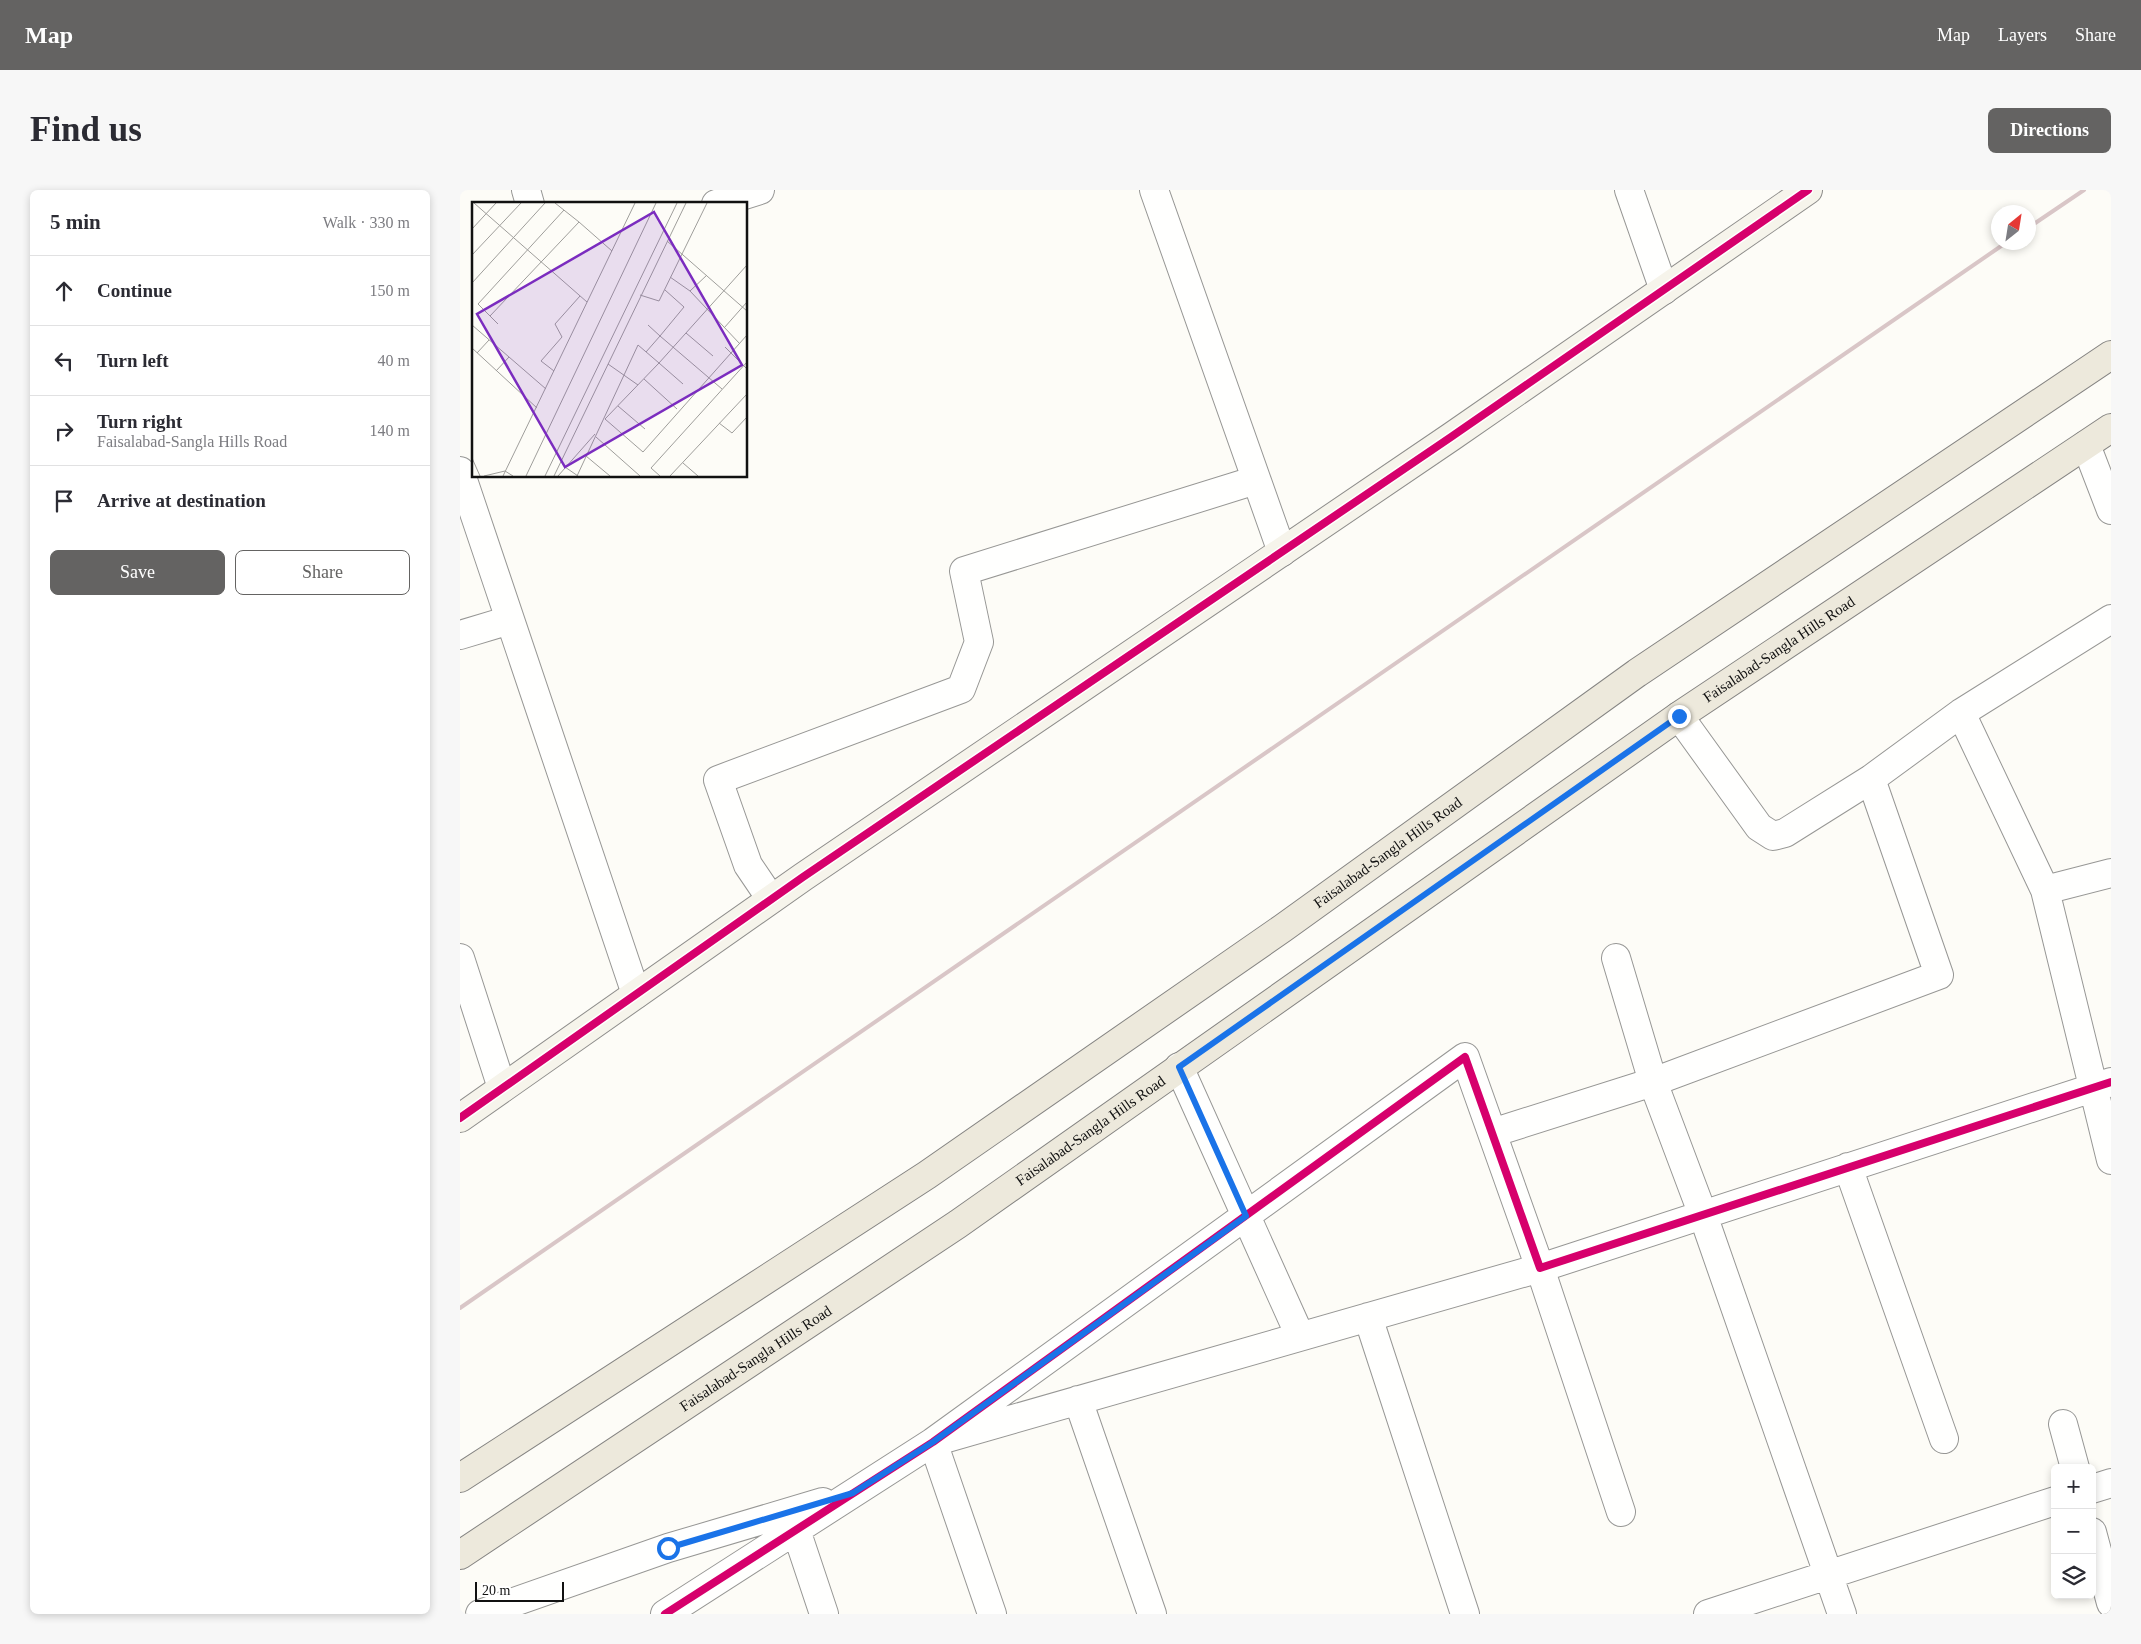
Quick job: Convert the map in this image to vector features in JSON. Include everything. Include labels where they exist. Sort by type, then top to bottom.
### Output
[{"type":"main road","name":"Faisalabad-Sangla Hills Road","points":[[460,1478],[927,1175],[1283,928],[1637,673],[2111,355]]},
{"type":"main road","name":"Faisalabad-Sangla Hills Road","points":[[460,1555],[958,1224],[1679,716],[2111,428]]},
{"type":"street","points":[[722,202],[760,190]]},
{"type":"street","points":[[1154,190],[1282,552]]},
{"type":"street","points":[[1629,190],[1664,290]]},
{"type":"street","points":[[460,1118],[771,899],[1282,552],[1808,190]]},
{"type":"street","points":[[2086,445],[2111,510]]},
{"type":"street","points":[[460,471],[636,994]]},
{"type":"street","points":[[771,899],[748,864],[718,780],[961,689],[979,642],[964,571],[1256,480]]},
{"type":"street","points":[[1679,716],[1759,827],[1774,836],[1785,834],[1871,778],[1961,713],[2111,618]]},
{"type":"street","points":[[460,635],[510,620]]},
{"type":"street","points":[[1961,713],[2046,890],[2103,1084],[2111,1160]]},
{"type":"street","points":[[1492,1133],[1653,1082],[1939,975],[1871,778]]},
{"type":"street","points":[[2046,890],[2111,873]]},
{"type":"street","points":[[460,958],[502,1088]]},
{"type":"street","points":[[1616,958],[1653,1082],[1702,1215],[1842,1614]]},
{"type":"street","points":[[665,1614],[933,1442],[1465,1057],[1540,1268],[1621,1512]]},
{"type":"street","points":[[1179,1067],[1300,1336]]},
{"type":"street","points":[[933,1442],[1540,1268],[2103,1084]]},
{"type":"street","points":[[1848,1167],[1944,1439]]},
{"type":"street","points":[[1368,1317],[1465,1614]]},
{"type":"street","points":[[1078,1400],[1152,1614]]},
{"type":"street","points":[[2063,1424],[2074,1464]]},
{"type":"street","points":[[933,1442],[992,1614]]},
{"type":"street","points":[[2096,1488],[2111,1483]]},
{"type":"street","points":[[480,1614],[668,1548],[853,1493]]},
{"type":"street","points":[[1708,1614],[2051,1502]]},
{"type":"street","points":[[796,1530],[824,1614]]},
{"type":"street","points":[[2096,1547],[2111,1603]]},
{"type":"railway","points":[[2036,223],[2084,190]]},
{"type":"railway","points":[[460,1308],[1995,250]]},
{"type":"cycle path","points":[[460,1118],[803,877],[1451,437],[1808,190]]},
{"type":"cycle path","points":[[665,1614],[933,1442],[1465,1057],[1540,1268],[2111,1082]]},
{"type":"route","points":[[668,1548],[853,1493],[933,1442],[1246,1216],[1179,1067],[1679,716]]}]
